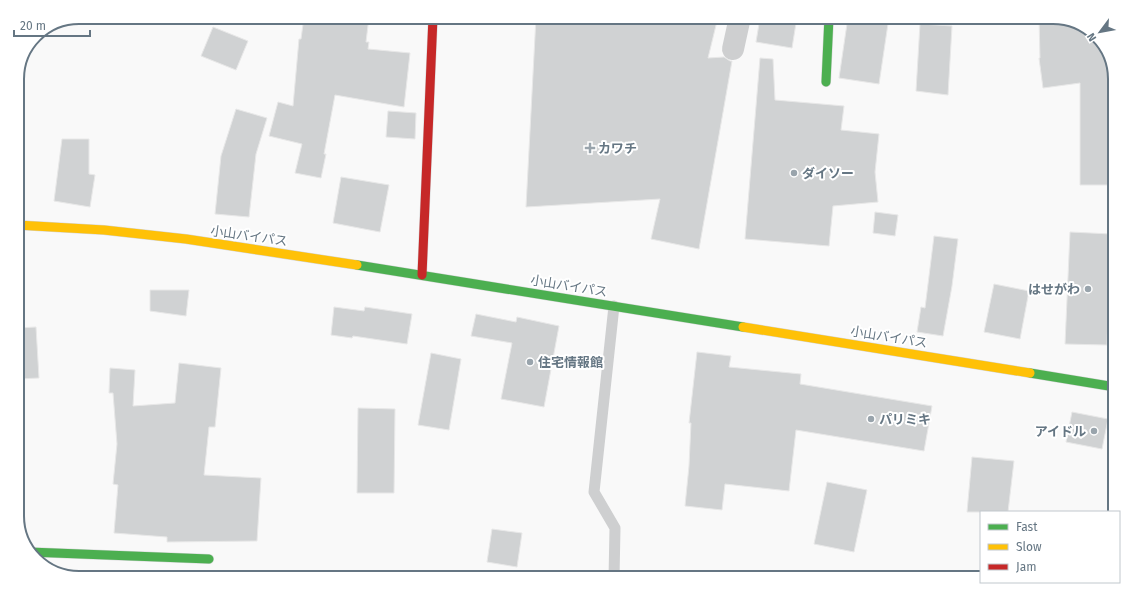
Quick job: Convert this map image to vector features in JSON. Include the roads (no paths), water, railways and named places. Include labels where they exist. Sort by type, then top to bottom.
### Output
[{"type":"main road","points":[[422,275],[433,24]]},
{"type":"main road","points":[[826,82],[829,24]]},
{"type":"main road","name":"小山バイパス","points":[[24,225],[104,230],[186,240],[422,275],[1108,386]]},
{"type":"main road","points":[[38,552],[209,559]]},
{"type":"street","points":[[733,49],[738,24]]},
{"type":"lane","points":[[614,306],[594,492],[615,528],[614,571]]},
{"type":"place","name":"カワチ","points":[[590,148]]},
{"type":"place","name":"ダイソー","points":[[794,173]]},
{"type":"place","name":"はせがわ","points":[[1088,289]]},
{"type":"place","name":"住宅情報館","points":[[530,362]]},
{"type":"place","name":"パリミキ","points":[[871,419]]},
{"type":"place","name":"アイドル","points":[[1094,431]]}]
